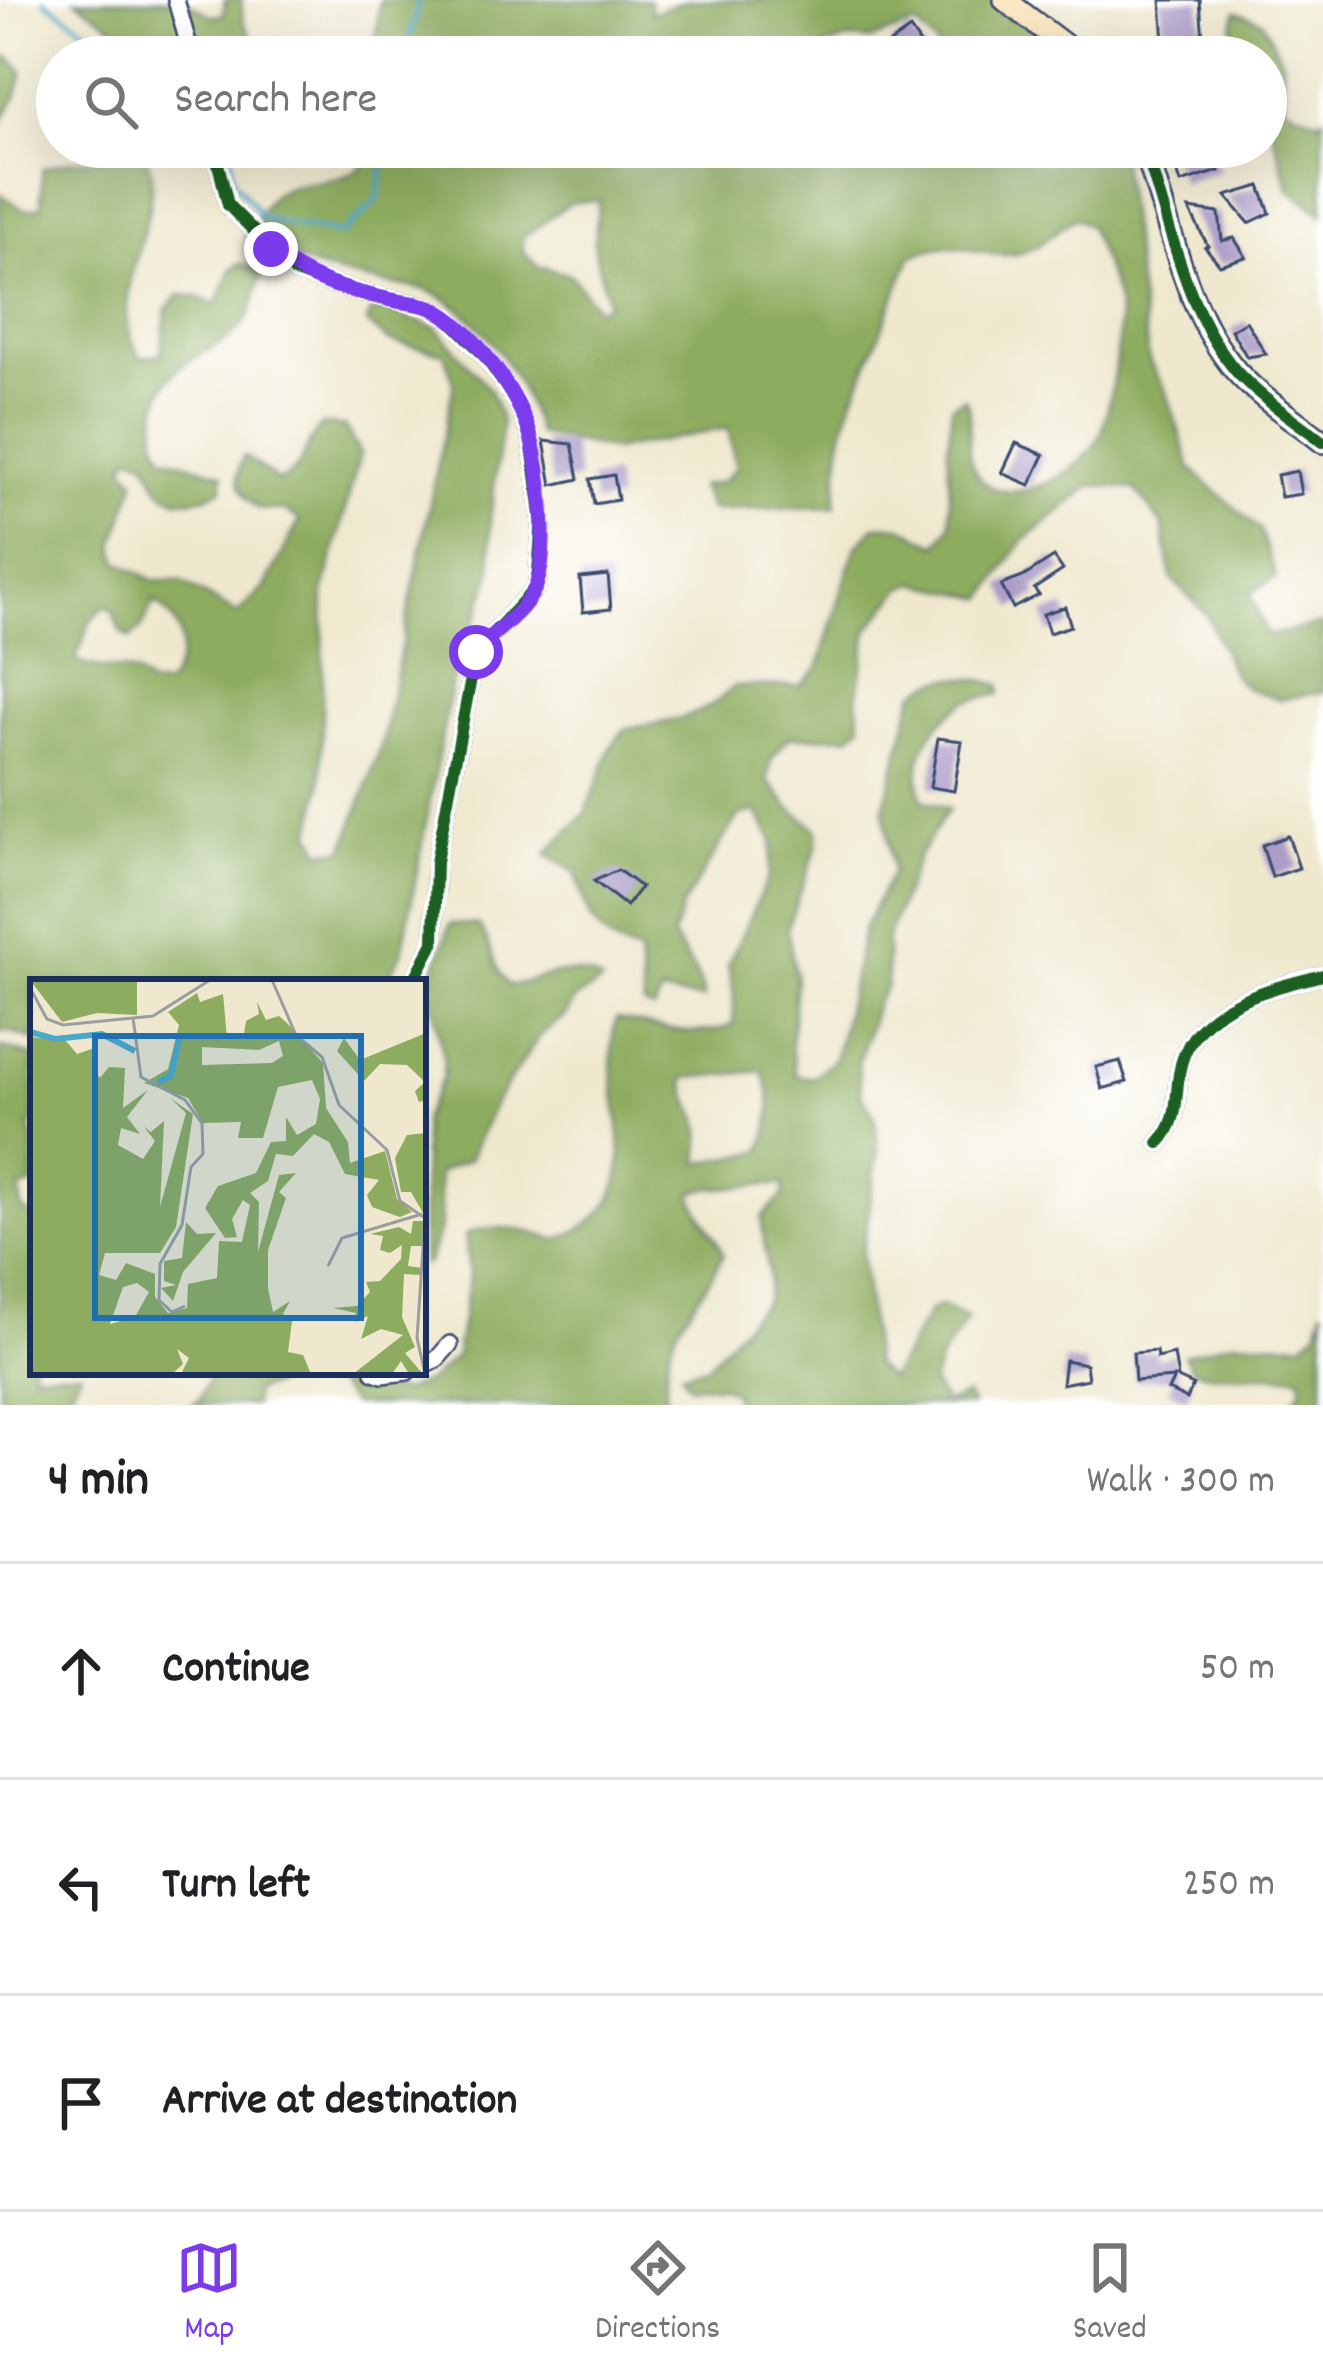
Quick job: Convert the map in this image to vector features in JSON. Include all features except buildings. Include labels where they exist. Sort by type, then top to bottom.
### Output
[{"type":"street","points":[[176,0],[186,36]]},
{"type":"street","points":[[1005,0],[1052,36]]},
{"type":"street","points":[[219,168],[228,205],[295,272],[429,307],[448,317],[475,344],[517,402],[531,436],[542,521],[536,586],[476,652],[436,862],[434,942],[415,979]]},
{"type":"street","points":[[1151,168],[1197,307],[1214,343],[1240,375],[1323,442]]},
{"type":"street","points":[[1159,1143],[1177,1114],[1180,1070],[1192,1035],[1228,1006],[1323,975]]},
{"type":"street","points":[[426,1364],[437,1359],[450,1343]]},
{"type":"green space","points":[[76,0],[182,0],[212,16],[223,15],[225,0],[241,0],[250,36],[126,36]]},
{"type":"green space","points":[[380,0],[649,0],[651,13],[688,0],[997,0],[1039,36],[928,36],[915,24],[881,36],[376,36]]},
{"type":"green space","points":[[1236,12],[1262,21],[1270,36],[1230,36]]},
{"type":"green space","points":[[8,56],[23,71],[16,98],[0,123],[0,66]]},
{"type":"green space","points":[[1287,108],[1319,120],[1323,117],[1323,214],[1289,189],[1283,168],[1287,168]]},
{"type":"green space","points":[[150,168],[148,211],[127,310],[130,334],[141,358],[161,354],[166,310],[179,295],[216,305],[232,268],[240,264],[262,272],[247,318],[224,341],[171,376],[157,411],[156,435],[164,456],[223,474],[222,489],[198,498],[172,497],[158,486],[144,459],[129,456],[124,465],[136,481],[114,544],[119,562],[155,581],[180,581],[238,614],[265,587],[300,520],[283,510],[258,509],[246,497],[238,479],[244,456],[279,481],[295,469],[322,425],[344,426],[360,454],[324,590],[321,787],[312,832],[321,851],[344,850],[382,744],[454,383],[444,353],[389,341],[367,323],[371,310],[389,311],[437,328],[490,390],[502,422],[490,521],[492,572],[456,659],[402,953],[387,979],[30,979],[30,1039],[9,1031],[0,1033],[0,194],[24,210],[41,207],[42,169]],"holes":[[[154,601],[172,619],[181,651],[166,686],[149,685],[130,672],[92,667],[76,659],[91,620],[104,606],[112,609],[120,631],[130,638],[141,629]]]},
{"type":"green space","points":[[361,168],[1122,168],[1149,361],[1167,393],[1191,469],[1260,530],[1276,577],[1250,593],[1267,636],[1323,624],[1323,692],[1279,699],[1246,688],[1234,676],[1207,615],[1171,578],[1163,526],[1135,489],[1092,485],[1021,543],[985,598],[914,583],[902,588],[868,630],[857,699],[861,725],[850,736],[789,737],[771,760],[768,781],[790,808],[817,829],[817,846],[787,928],[796,977],[791,1046],[796,1075],[814,1078],[836,1057],[864,927],[893,871],[884,809],[914,694],[934,682],[955,678],[1000,685],[1000,694],[967,701],[940,723],[920,758],[923,800],[949,809],[919,855],[887,938],[887,986],[877,1001],[858,1064],[861,1094],[875,1117],[878,1152],[862,1254],[874,1365],[890,1379],[930,1310],[941,1306],[968,1318],[940,1359],[932,1384],[946,1403],[966,1395],[972,1405],[736,1405],[733,1391],[689,1385],[681,1373],[707,1366],[765,1301],[769,1282],[762,1217],[783,1196],[784,1184],[692,1193],[723,1255],[674,1337],[666,1405],[352,1405],[328,1375],[357,1375],[362,1381],[402,1392],[429,1381],[456,1356],[469,1276],[465,1235],[510,1229],[556,1240],[590,1222],[610,1200],[619,1174],[620,1145],[612,1050],[616,1019],[689,1032],[733,1025],[728,965],[769,875],[773,841],[756,811],[737,817],[681,909],[673,937],[696,974],[704,999],[661,994],[654,1010],[644,1005],[639,953],[602,933],[589,913],[576,873],[546,854],[586,813],[611,747],[625,729],[698,712],[734,686],[800,686],[819,667],[855,548],[875,526],[900,526],[937,545],[951,524],[948,447],[952,405],[965,398],[974,469],[986,484],[1003,491],[1042,485],[1092,449],[1107,410],[1119,314],[1089,226],[1076,218],[1033,248],[1011,254],[943,247],[911,257],[849,409],[835,507],[711,510],[700,486],[722,482],[736,468],[728,428],[614,450],[538,434],[522,392],[497,349],[465,313],[446,300],[421,289],[315,267],[246,236],[275,194]],"holes":[[[599,200],[594,247],[608,304],[597,309],[571,275],[538,266],[523,252],[523,237],[571,202]],[[763,1071],[771,1112],[761,1152],[699,1163],[701,1129],[684,1078]]]},
{"type":"green space","points":[[450,924],[478,925],[509,986],[567,973],[602,982],[575,999],[565,1016],[540,1035],[494,1104],[469,1159],[438,1173],[441,1226],[426,1263],[426,1112],[443,1077],[444,1060],[429,986]]},
{"type":"green space","points":[[0,1047],[30,1055],[30,1185],[20,1190],[22,1210],[30,1214],[30,1375],[79,1375],[68,1405],[0,1405]]},
{"type":"green space","points":[[1323,1308],[1323,1405],[1291,1405],[1302,1388],[1301,1376],[1206,1374],[1193,1369],[1184,1355],[1234,1341],[1302,1343],[1317,1332]]},
{"type":"green space","points":[[206,1375],[285,1375],[272,1386],[255,1391],[253,1405],[192,1405]]},
{"type":"waterway","points":[[44,0],[96,36]]},
{"type":"waterway","points":[[410,36],[419,0]]},
{"type":"waterway","points":[[232,168],[233,180],[263,219],[341,234],[377,201],[383,168]]},
{"type":"cycle path","points":[[219,168],[228,205],[295,272],[361,293],[429,307],[448,317],[484,355],[517,402],[531,436],[542,521],[537,586],[476,652],[436,862],[434,942],[415,979]]},
{"type":"cycle path","points":[[1150,168],[1180,264],[1218,347],[1256,390],[1323,442]]},
{"type":"cycle path","points":[[1159,1143],[1173,1119],[1179,1074],[1198,1032],[1233,1004],[1323,975]]},
{"type":"route","points":[[271,249],[295,272],[429,307],[448,317],[465,332],[517,402],[531,436],[542,521],[536,586],[476,652]]}]
